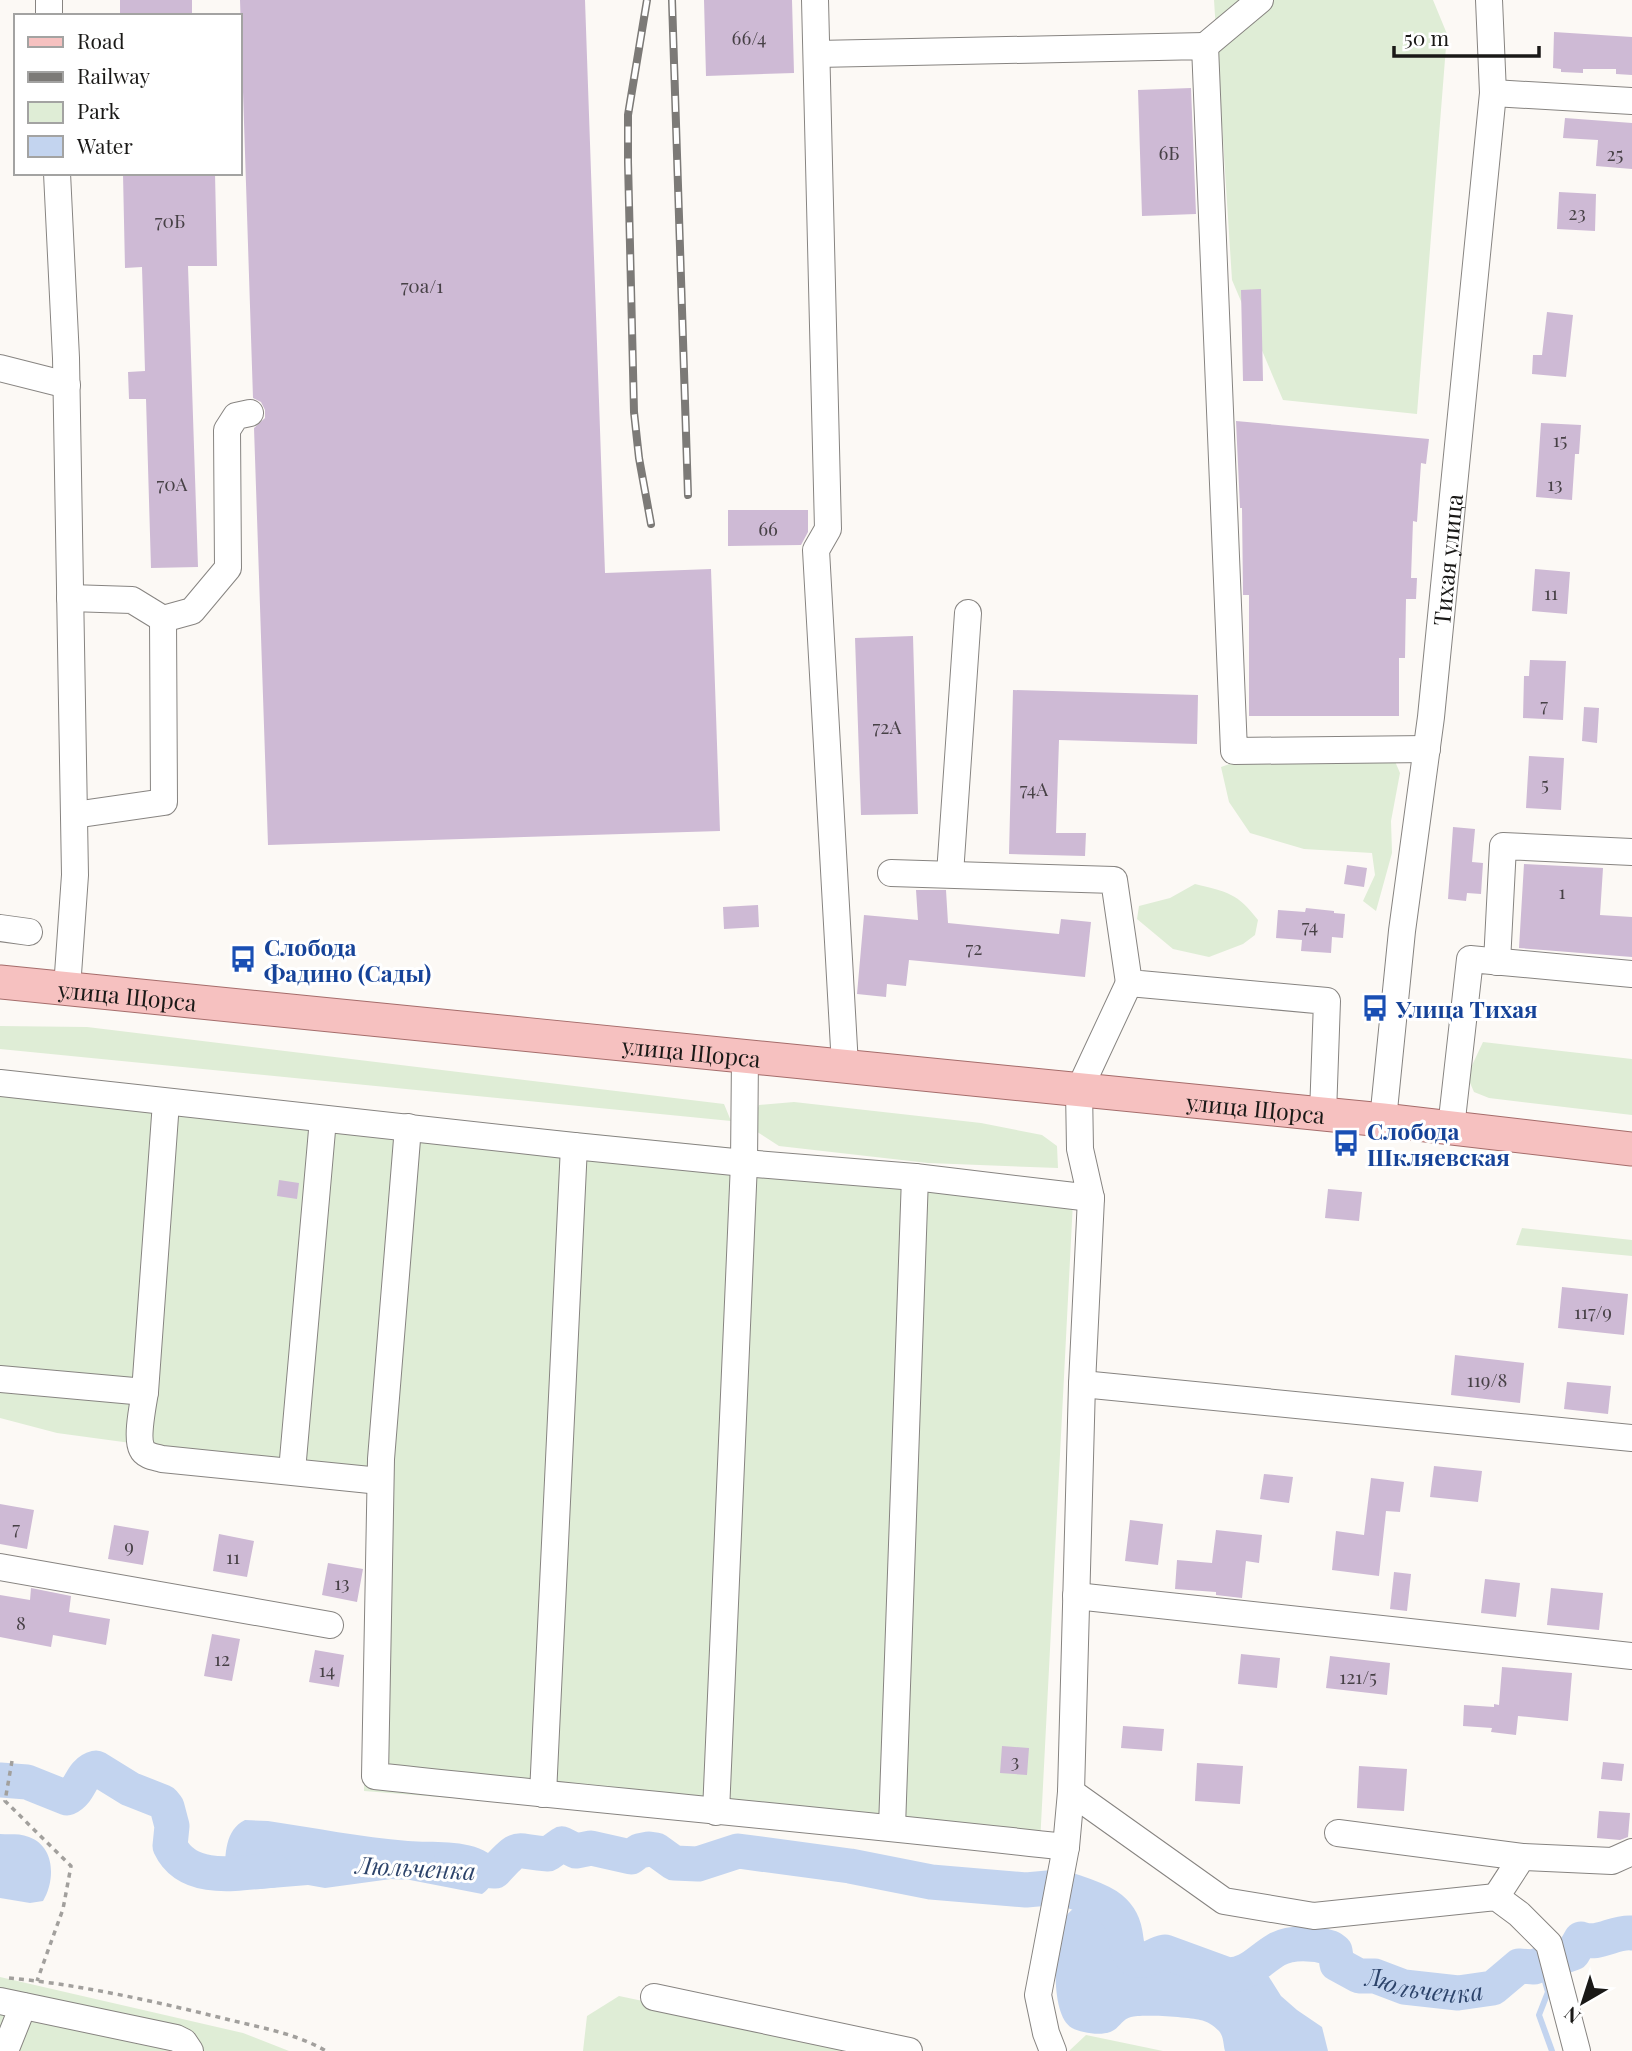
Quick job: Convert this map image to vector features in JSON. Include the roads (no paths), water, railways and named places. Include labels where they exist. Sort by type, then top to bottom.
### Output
[{"type":"main road","name":"улица Щорса","points":[[0,982],[1382,1120],[1632,1149]]},
{"type":"street","points":[[815,0],[828,529],[816,550],[845,1066]]},
{"type":"street","points":[[817,54],[1205,46],[1260,0]]},
{"type":"street","name":"Тихая улица","points":[[1382,1120],[1402,931],[1427,749],[1493,93],[1489,0]]},
{"type":"street","points":[[1205,46],[1234,751],[1427,749]]},
{"type":"street","points":[[1493,93],[1632,101]]},
{"type":"street","points":[[57,175],[66,385],[75,815],[75,885],[68,988]]},
{"type":"street","points":[[0,368],[66,385]]},
{"type":"street","points":[[163,620],[192,611],[228,568],[227,430],[236,416],[250,413]]},
{"type":"street","points":[[70,598],[132,600],[163,620]]},
{"type":"street","points":[[950,874],[968,612]]},
{"type":"street","points":[[75,815],[164,802],[163,620]]},
{"type":"street","points":[[1497,962],[1503,846],[1632,852]]},
{"type":"street","points":[[891,873],[1114,880],[1129,983],[1079,1090],[1080,1149],[1091,1198],[1082,1384],[1071,1792],[1066,1847],[1038,1995],[1053,2051]]},
{"type":"street","points":[[0,928],[29,932]]},
{"type":"street","points":[[1451,1128],[1470,959],[1632,974]]},
{"type":"street","points":[[1129,983],[1327,1001],[1323,1114]]},
{"type":"street","points":[[716,1812],[744,1163],[745,1056]]},
{"type":"street","points":[[0,1083],[574,1146],[915,1177],[1091,1198]]},
{"type":"street","points":[[166,1102],[140,1436],[142,1449],[147,1454],[162,1459],[380,1481]]},
{"type":"street","points":[[292,1471],[323,1119]]},
{"type":"street","points":[[408,1127],[380,1481],[375,1776],[716,1812],[892,1827],[1066,1847]]},
{"type":"street","points":[[543,1794],[574,1146]]},
{"type":"street","points":[[892,1827],[915,1177]]},
{"type":"street","points":[[0,1379],[145,1392]]},
{"type":"street","points":[[1082,1384],[1632,1438]]},
{"type":"street","points":[[0,1567],[330,1625]]},
{"type":"street","points":[[1076,1596],[1632,1656]]},
{"type":"street","points":[[1071,1792],[1224,1901],[1314,1916],[1496,1897],[1519,1914],[1549,1944],[1577,2051]]},
{"type":"street","points":[[1338,1833],[1521,1857],[1612,1861],[1632,1852]]},
{"type":"street","points":[[1496,1897],[1521,1857]]},
{"type":"street","points":[[654,1997],[909,2051]]},
{"type":"street","points":[[5,2051],[11,2004],[176,2038],[184,2042],[190,2051]]},
{"type":"water","points":[[245,1820],[268,1821],[355,1835],[470,1846],[492,1857],[495,1875],[482,1894],[410,1880],[391,1879],[325,1888],[308,1885],[259,1889],[237,1885],[225,1875],[226,1851],[233,1830]]},
{"type":"water","points":[[0,1834],[25,1836],[44,1848],[51,1865],[51,1875],[43,1901],[30,1903],[0,1898]]},
{"type":"water","points":[[1089,1902],[1102,1904],[1120,1914],[1127,1947],[1134,1959],[1146,1961],[1165,1952],[1228,1975],[1250,1970],[1269,1977],[1281,1996],[1322,2027],[1328,2051],[1225,2051],[1221,2033],[1213,2026],[1203,2021],[1176,2017],[1131,2017],[1114,2030],[1099,2034],[1072,2028],[1060,2009],[1057,1994],[1058,1944],[1066,1916],[1074,1908]]},
{"type":"waterway","name":"Люльченка","points":[[0,1780],[27,1782],[67,1798],[87,1774],[96,1768],[130,1789],[163,1802],[172,1826],[170,1846],[178,1858],[189,1866],[202,1871],[230,1874],[273,1870]]},
{"type":"waterway","name":"Люльченка","points":[[447,1868],[495,1871],[514,1852],[548,1854],[562,1844],[576,1851],[591,1848],[631,1857],[639,1851],[656,1850],[674,1863],[698,1864],[738,1851],[850,1866],[931,1882],[1026,1890],[1048,1888]]},
{"type":"waterway","name":"Люльченка","points":[[1066,1889],[1103,1904],[1117,1915],[1122,1923],[1128,1950],[1134,1959],[1146,1960],[1165,1952],[1228,1975],[1248,1970],[1282,1947],[1303,1944],[1331,1948],[1335,1951],[1337,1964],[1359,1976],[1375,1976],[1404,1987],[1458,1993],[1493,1988],[1519,1966],[1534,1967],[1546,1962]]},
{"type":"waterway","name":"Люльченка","points":[[1559,1958],[1573,1953],[1581,1939],[1594,1941],[1632,1933]]},
{"type":"waterway","points":[[1540,1964],[1548,1992],[1539,2015],[1552,2051]]},
{"type":"railway","points":[[647,0],[628,115],[628,162],[634,412],[651,524]]},
{"type":"railway","points":[[672,0],[688,495]]},
{"type":"place","name":"Слобода Фадино (Сады)","points":[[243,959]]},
{"type":"place","name":"Улица Тихая","points":[[1375,1008]]},
{"type":"place","name":"Слобода Шкляевская","points":[[1346,1143]]}]
